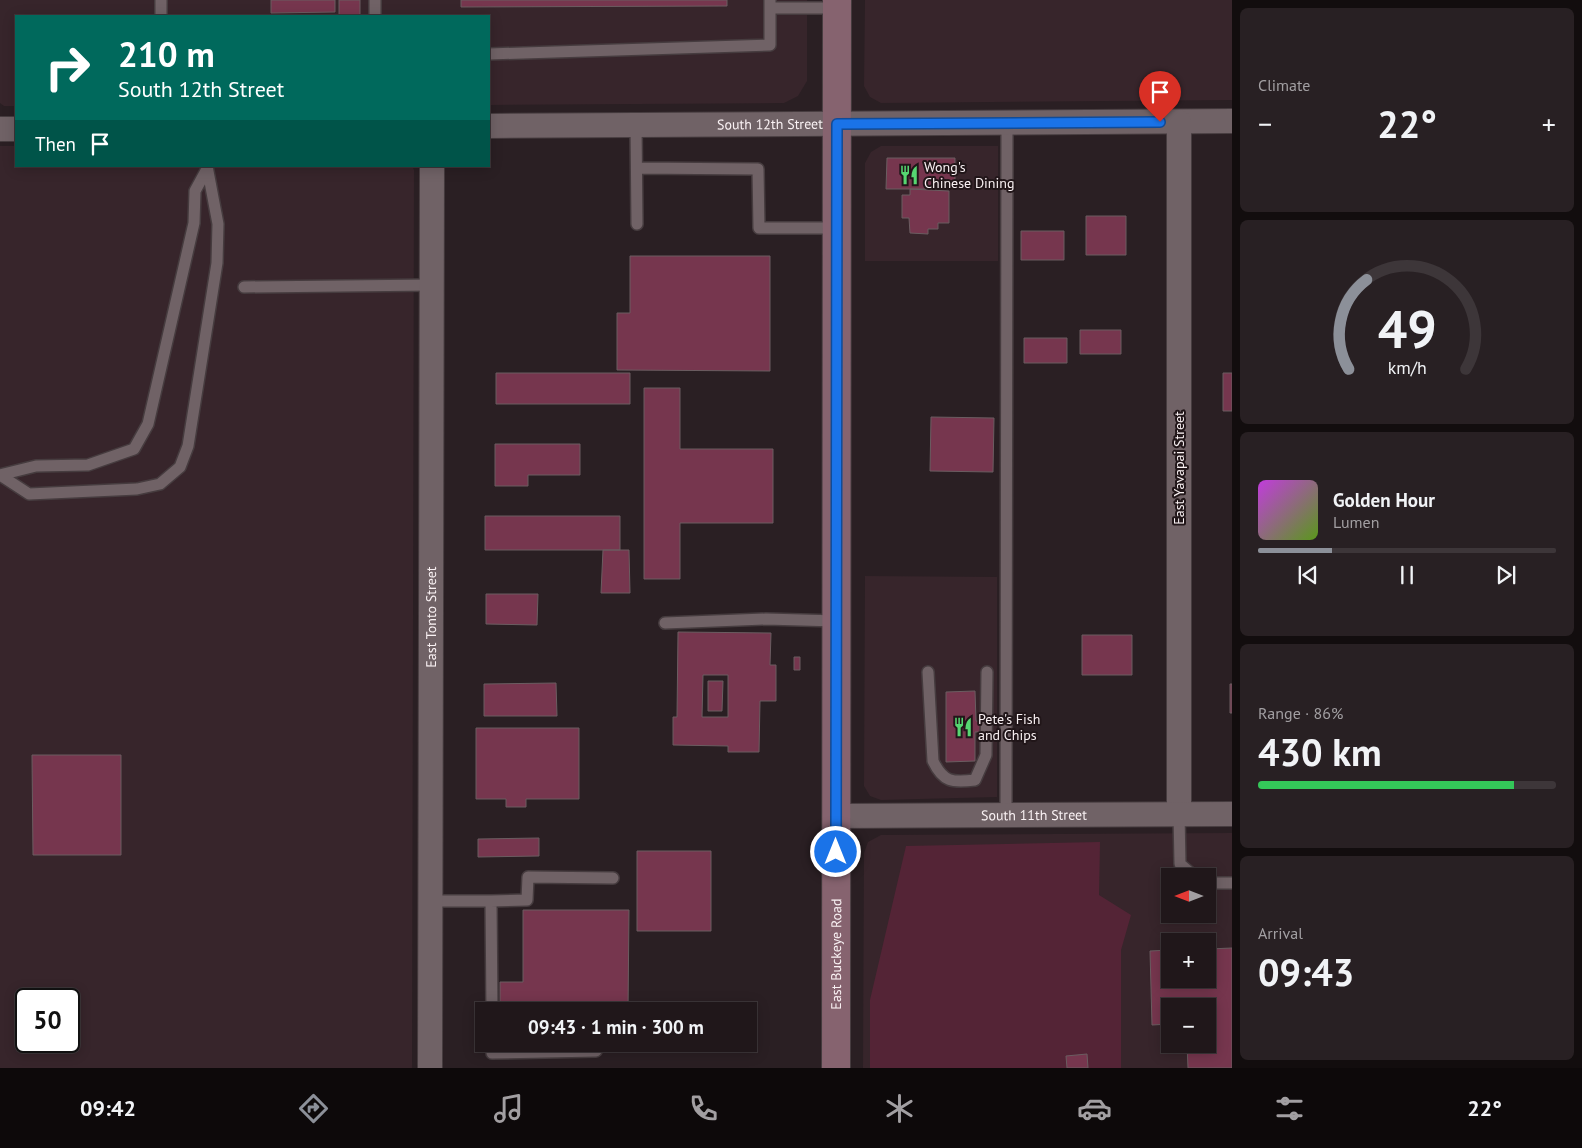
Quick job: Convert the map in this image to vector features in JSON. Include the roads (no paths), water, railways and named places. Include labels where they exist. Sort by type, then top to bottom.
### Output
[{"type":"main road","name":"East Buckeye Road","points":[[836,1068],[838,4]]},
{"type":"street","name":"East Yavapai Street","points":[[1179,814],[1180,122]]},
{"type":"street","name":"South 12th Street","points":[[490,126],[1232,122]]},
{"type":"street","points":[[0,129],[15,129]]},
{"type":"street","name":"East Tonto Street","points":[[430,1068],[432,167]]},
{"type":"street","name":"South 11th Street","points":[[836,816],[1232,814]]},
{"type":"lane","points":[[161,0],[161,15]]},
{"type":"lane","points":[[375,0],[375,15]]},
{"type":"lane","points":[[490,54],[770,45],[770,4],[838,4]]},
{"type":"lane","points":[[1006,815],[1007,123]]},
{"type":"lane","points":[[636,125],[638,224]]},
{"type":"lane","points":[[0,475],[36,466],[88,465],[134,449],[148,424],[194,222],[195,191],[207,168]]},
{"type":"lane","points":[[0,475],[29,494],[92,493],[160,484],[180,467],[188,446],[217,263],[218,224],[207,168]]},
{"type":"lane","points":[[637,168],[758,169],[759,228],[837,228]]},
{"type":"lane","points":[[244,287],[432,285]]},
{"type":"lane","points":[[665,623],[766,619],[837,621]]},
{"type":"lane","points":[[928,672],[932,761],[938,772],[946,780],[960,782],[974,780],[986,755],[987,672]]},
{"type":"lane","points":[[1179,814],[1180,864],[1185,868]]},
{"type":"lane","points":[[431,901],[527,900],[528,877],[613,878]]},
{"type":"lane","points":[[1216,883],[1232,882]]},
{"type":"lane","points":[[491,901],[492,1002]]},
{"type":"lane","points":[[492,1052],[544,1052]]},
{"type":"place","name":"Wong's Chinese Dining","points":[[909,175]]},
{"type":"place","name":"Pete's Fish and Chips","points":[[963,727]]}]
